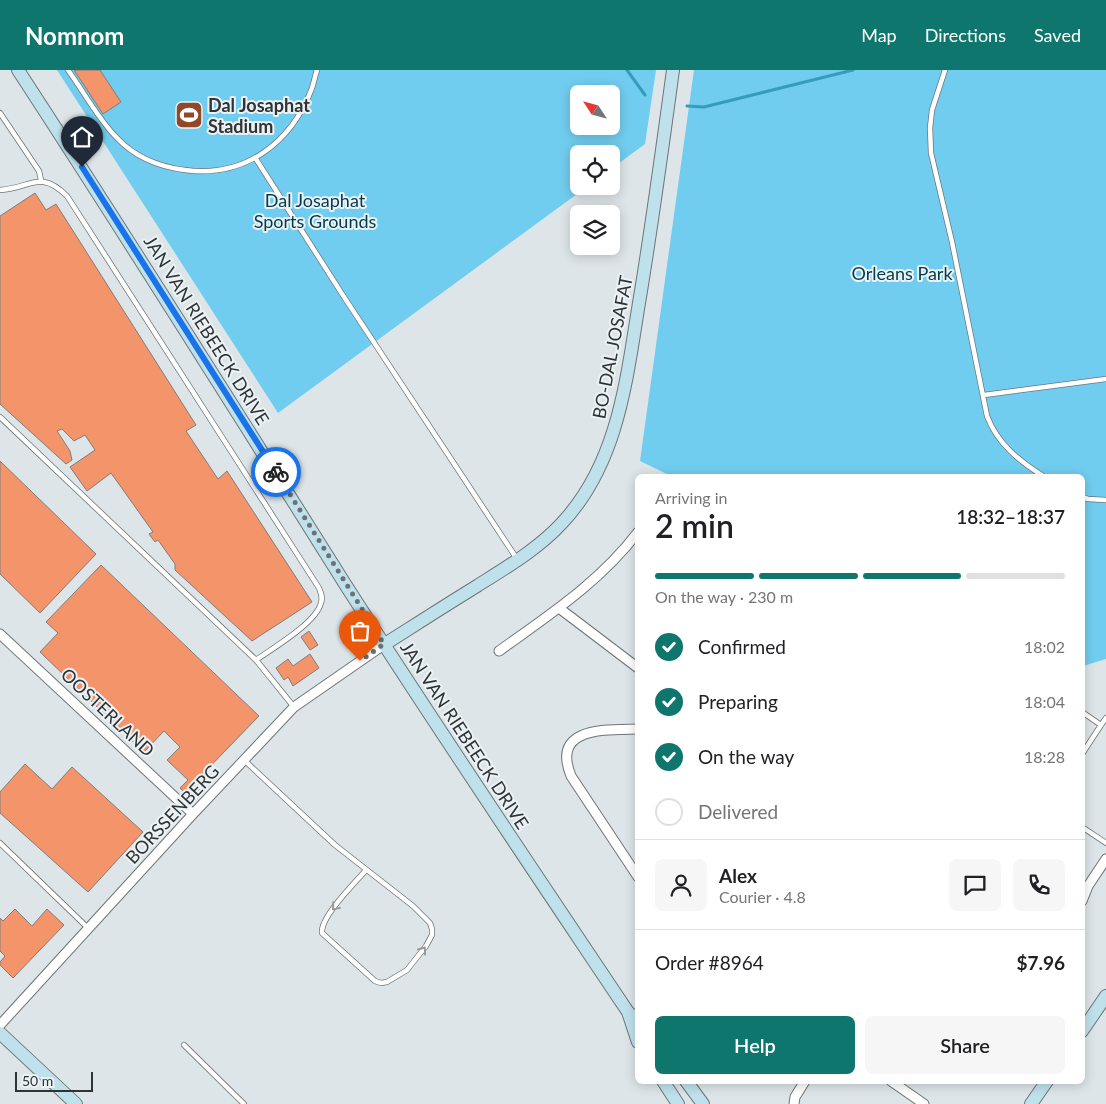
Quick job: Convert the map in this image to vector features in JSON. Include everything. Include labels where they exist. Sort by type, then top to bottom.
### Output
[{"type":"main road","name":"JAN VAN RIEBEECK DRIVE","points":[[18,70],[135,248],[384,644],[491,808],[633,1016]]},
{"type":"main road","name":"BO-DAL JOSAFAT","points":[[384,644],[518,560],[556,529],[582,499],[598,472],[611,442],[621,407],[655,203],[673,70]]},
{"type":"main road","points":[[1085,1027],[1106,996]]},
{"type":"main road","points":[[2,1039],[76,1104]]},
{"type":"main road","points":[[665,1084],[678,1104]]},
{"type":"main road","points":[[688,1084],[703,1104]]},
{"type":"main road","points":[[1031,1104],[1045,1084]]},
{"type":"street","points":[[499,651],[559,608],[595,578],[635,536]]},
{"type":"street","points":[[559,608],[635,666]]},
{"type":"street","name":"OOSTERLAND","points":[[0,634],[193,814]]},
{"type":"street","name":"BORSSENBERG","points":[[0,1025],[193,814],[294,708],[384,644]]},
{"type":"street","points":[[635,729],[592,730],[582,734],[572,743],[567,754],[566,765],[570,776],[635,872]]},
{"type":"street","points":[[1085,894],[1106,859]]},
{"type":"street","points":[[794,1104],[795,1096],[803,1084]]},
{"type":"street","points":[[895,1084],[924,1104]]},
{"type":"lane","points":[[68,70],[117,139],[145,158],[176,169],[198,172],[230,169],[256,159],[280,139],[298,115],[312,89],[317,70]]},
{"type":"lane","points":[[945,70],[932,110],[930,128],[931,153],[987,416],[994,433],[1006,447],[1040,474]]},
{"type":"lane","points":[[0,113],[39,171],[41,180]]},
{"type":"lane","points":[[256,159],[349,306],[518,560]]},
{"type":"lane","points":[[0,190],[16,188],[41,180],[58,187],[66,196],[319,588],[322,597],[321,605],[312,618],[256,660]]},
{"type":"lane","points":[[984,395],[1106,379]]},
{"type":"lane","points":[[0,417],[256,660],[294,708]]},
{"type":"lane","points":[[1085,498],[1106,500]]},
{"type":"lane","points":[[1085,714],[1101,725]]},
{"type":"lane","points":[[1085,749],[1106,718]]},
{"type":"lane","points":[[244,760],[335,845],[400,896],[430,923],[432,935],[426,946],[407,970],[387,982],[375,981],[322,933],[327,916],[366,870]]},
{"type":"lane","points":[[1085,829],[1106,843]]},
{"type":"lane","points":[[0,843],[89,929]]},
{"type":"lane","points":[[184,1045],[244,1104]]},
{"type":"green space","name":"Dal Josaphat Sports Grounds","points":[[57,70],[656,70],[645,144],[620,162],[620,145],[570,145],[570,195],[576,195],[278,413]]},
{"type":"green space","name":"Orleans Park","points":[[694,70],[1106,70],[1106,659],[1085,665],[1085,474],[667,474],[640,461]]},
{"type":"building","points":[[74,70],[100,70],[121,102],[103,114]]},
{"type":"building","points":[[35,193],[46,210],[56,204],[196,425],[186,431],[218,479],[227,471],[312,602],[252,641],[175,570],[175,564],[158,540],[155,542],[149,534],[153,532],[111,473],[87,491],[70,467],[95,450],[85,435],[74,441],[62,429],[57,431],[70,451],[72,460],[66,464],[0,404],[0,216]]},
{"type":"building","points":[[0,461],[96,554],[40,613],[0,574]]},
{"type":"building","points":[[101,565],[259,716],[194,783],[200,789],[195,794],[185,793],[180,788],[188,780],[167,760],[180,747],[164,731],[144,752],[40,652],[58,633],[46,622]]},
{"type":"building","points":[[309,631],[318,645],[310,650],[301,637]]},
{"type":"building","points":[[310,654],[319,668],[293,686],[288,677],[284,680],[276,668],[288,659],[293,666]]},
{"type":"building","points":[[25,764],[52,789],[72,767],[143,832],[88,892],[0,813],[0,792]]},
{"type":"building","points":[[15,909],[32,926],[47,909],[64,925],[13,978],[0,965],[5,956],[0,951],[0,918],[3,921]]},
{"type":"waterway","points":[[627,70],[645,95]]},
{"type":"waterway","points":[[687,106],[704,107],[853,70]]},
{"type":"way so far","points":[[276,472],[384,644],[360,661]]},
{"type":"place","name":"Dal Josaphat Stadium","points":[[189,115]]},
{"type":"route","points":[[82,167],[276,472]]}]
